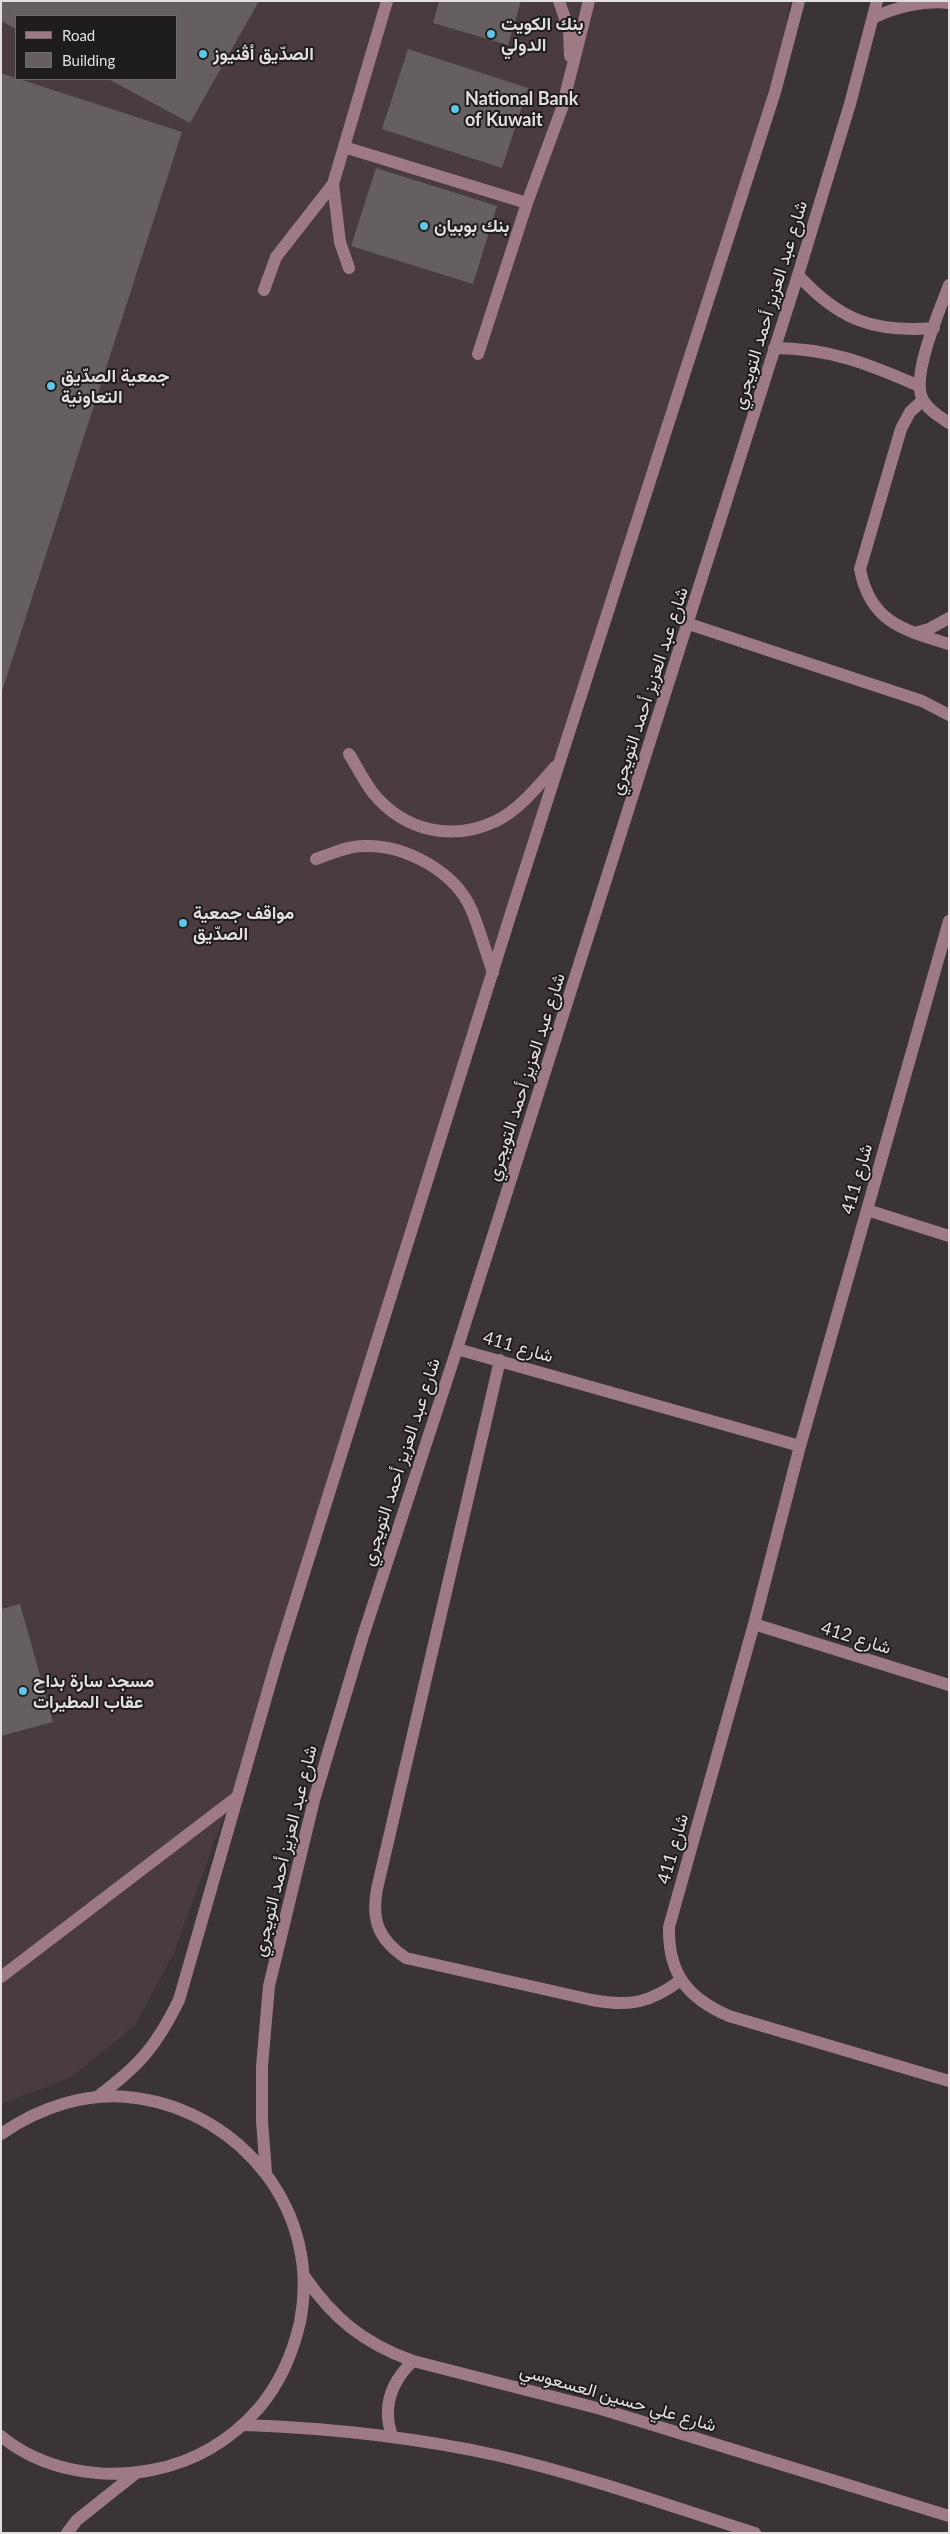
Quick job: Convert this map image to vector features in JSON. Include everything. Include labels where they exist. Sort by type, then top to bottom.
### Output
[{"type":"street","points":[[264,290],[276,257],[333,184],[387,1]]},
{"type":"street","points":[[559,1],[569,30],[570,71]]},
{"type":"street","points":[[478,354],[526,203],[562,108],[589,1]]},
{"type":"street","points":[[96,2097],[142,2060],[163,2032],[179,2000],[278,1656],[558,764],[774,92],[799,1]]},
{"type":"street","name":"شارع عبد العزيز أحمد التويجري","points":[[266,2173],[262,2121],[262,2066],[269,1986],[314,1800],[363,1636],[689,624],[798,275],[873,18],[876,1]]},
{"type":"street","points":[[873,18],[892,9],[911,4],[943,1],[949,3]]},
{"type":"street","points":[[344,147],[526,203]]},
{"type":"street","points":[[333,184],[340,242],[349,268]]},
{"type":"street","points":[[798,275],[819,298],[844,314],[872,325],[893,329],[934,328]]},
{"type":"street","points":[[949,285],[934,328],[919,386],[923,400],[949,423]]},
{"type":"street","points":[[774,348],[803,348],[832,352],[874,366],[919,386]]},
{"type":"street","points":[[923,400],[910,412],[901,429],[860,570],[863,588],[872,604],[884,617],[914,633],[949,644]]},
{"type":"street","points":[[914,633],[929,629],[949,618]]},
{"type":"street","points":[[689,624],[922,701],[949,715]]},
{"type":"street","points":[[349,754],[373,793],[394,814],[413,826],[441,833],[472,830],[497,821],[524,800],[558,764]]},
{"type":"street","points":[[316,858],[362,846],[390,848],[429,864],[449,880],[472,909],[493,973]]},
{"type":"street","name":"شارع 411","points":[[949,921],[800,1446],[754,1624],[669,1927],[668,1945],[673,1963],[681,1980],[694,1995],[710,2008],[728,2016],[949,2081]]},
{"type":"street","points":[[867,1210],[949,1236]]},
{"type":"street","name":"شارع 411","points":[[457,1349],[800,1446]]},
{"type":"street","points":[[500,1360],[377,1889],[374,1904],[376,1921],[387,1942],[406,1958],[608,2003],[639,2002],[662,1994],[681,1980]]},
{"type":"street","name":"شارع 412","points":[[754,1624],[949,1685]]},
{"type":"street","points":[[1,1977],[237,1797]]},
{"type":"street","points":[[1,2124],[23,2119],[58,2104],[96,2097],[135,2097],[173,2106],[209,2122],[240,2144],[266,2173],[286,2204],[298,2240],[304,2276],[302,2309],[296,2341],[286,2364],[266,2400],[244,2425],[217,2445],[192,2458],[165,2468],[136,2473],[102,2474],[69,2469],[37,2458],[1,2436]]},
{"type":"street","points":[[1,2134],[23,2119]]},
{"type":"street","name":"شارع علي حسين العسعوسي","points":[[304,2276],[320,2300],[341,2321],[364,2339],[388,2352],[413,2362],[601,2409],[949,2516]]},
{"type":"street","points":[[392,2436],[388,2424],[389,2397],[402,2372],[413,2362]]},
{"type":"street","points":[[244,2425],[293,2426],[392,2436],[500,2456],[563,2472],[755,2533]]},
{"type":"street","points":[[67,2533],[77,2520],[136,2473]]},
{"type":"shaded area","name":"جمعية الصدّيق التعاونية","points":[[1,1],[790,1],[775,92],[232,1794],[174,1953],[135,2025],[72,2077],[1,2104]]},
{"type":"building","name":"الصدّيق أڤنيوز","points":[[1,1],[259,1],[190,123],[110,80],[178,80],[178,15],[15,15],[15,28],[1,21]]},
{"type":"building","name":"بنك الكويت الدولي","points":[[439,1],[521,1],[508,45],[433,23]]},
{"type":"building","name":"National Bank of Kuwait","points":[[408,49],[528,88],[502,168],[382,129]]},
{"type":"building","name":"جمعية الصدّيق التعاونية","points":[[1,73],[15,78],[15,80],[22,80],[182,132],[1,691]]},
{"type":"building","name":"بنك بوبيان","points":[[376,168],[497,206],[473,284],[351,246]]},
{"type":"building","name":"مسجد سارة بداح عقاب المطيرات","points":[[20,1604],[53,1722],[1,1736],[1,1609]]},
{"type":"place","name":"بنك الكويت الدولي","points":[[491,34]]},
{"type":"place","name":"الصدّيق أڤنيوز","points":[[203,54]]},
{"type":"place","name":"National Bank of Kuwait","points":[[455,109]]},
{"type":"place","name":"بنك بوبيان","points":[[424,226]]},
{"type":"place","name":"جمعية الصدّيق التعاونية","points":[[51,386]]},
{"type":"place","name":"مواقف جمعية الصدّيق","points":[[183,923]]},
{"type":"place","name":"مسجد سارة بداح عقاب المطيرات","points":[[23,1691]]}]
